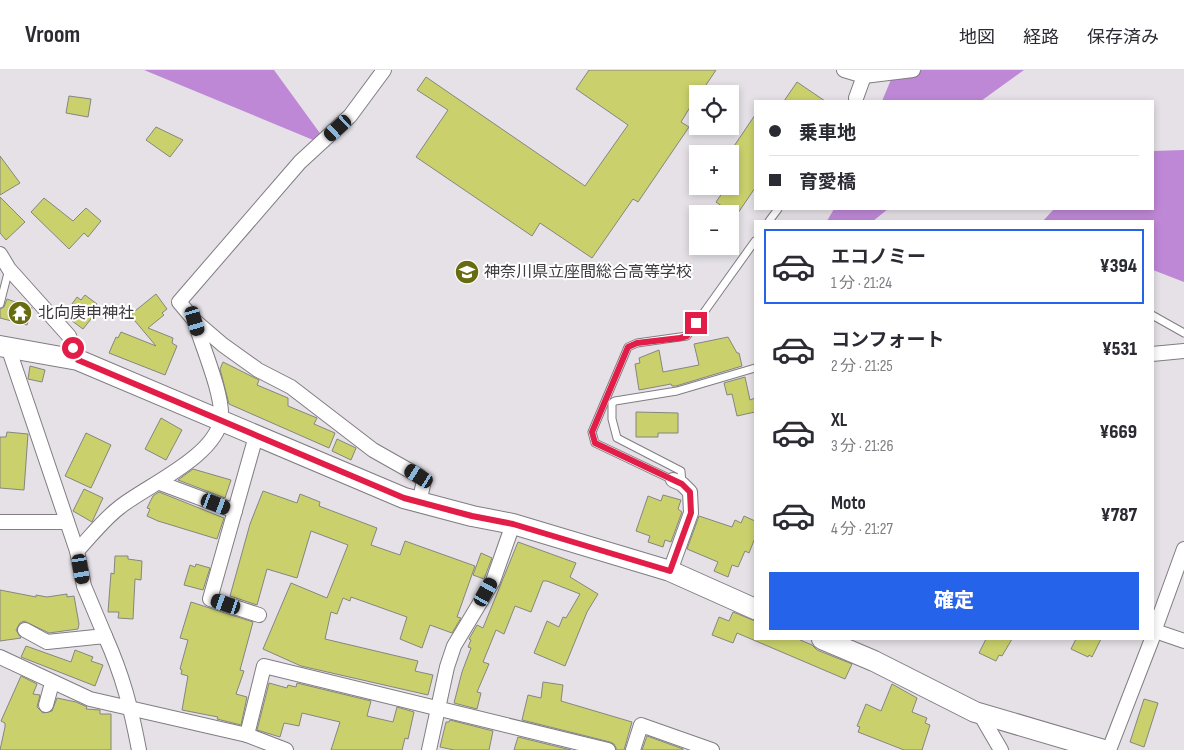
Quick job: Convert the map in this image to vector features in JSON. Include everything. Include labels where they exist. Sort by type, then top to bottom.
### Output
[{"type":"street","points":[[384,70],[350,116],[300,162],[179,302],[195,321],[223,345],[258,370],[291,387],[373,450],[419,476],[424,481],[419,502]]},
{"type":"street","points":[[844,70],[864,76],[914,70]]},
{"type":"street","points":[[855,100],[864,76]]},
{"type":"street","points":[[0,254],[9,269],[69,336],[78,360]]},
{"type":"street","points":[[78,551],[120,507],[192,460],[213,436],[221,419],[220,403],[195,321]]},
{"type":"street","points":[[139,750],[132,710],[121,672],[84,586],[78,551],[4,347],[78,360],[221,419],[363,482],[419,502],[513,524],[670,571],[754,609]]},
{"type":"street","points":[[1154,354],[1184,351]]},
{"type":"street","points":[[256,436],[210,599],[259,615]]},
{"type":"street","points":[[160,482],[235,511]]},
{"type":"street","points":[[670,571],[691,513],[690,492],[678,482]]},
{"type":"street","points":[[0,522],[67,522]]},
{"type":"street","points":[[429,750],[437,709],[454,646],[492,580],[513,524]]},
{"type":"street","points":[[1154,633],[1184,549]]},
{"type":"street","points":[[25,630],[48,642],[105,636]]},
{"type":"street","points":[[1154,636],[1184,642]]},
{"type":"street","points":[[824,640],[874,661],[980,714],[1104,750]]},
{"type":"street","points":[[1109,750],[1151,640]]},
{"type":"street","points":[[0,657],[90,699],[132,710],[247,734],[286,750]]},
{"type":"street","points":[[247,734],[264,666],[600,749]]},
{"type":"street","points":[[46,705],[52,682]]},
{"type":"street","points":[[980,714],[1001,750]]},
{"type":"street","points":[[633,750],[641,725],[677,745],[712,750]]},
{"type":"lane","points":[[754,242],[687,336],[637,343],[628,347],[592,432],[595,443],[678,482],[681,471],[617,438],[612,419],[612,404],[615,401],[686,389],[754,368]]},
{"type":"lane","points":[[0,304],[9,269]]},
{"type":"lane","points":[[1154,316],[1184,333]]},
{"type":"shaded area","points":[[144,70],[274,70],[330,147]]},
{"type":"shaded area","points":[[895,70],[1024,70],[982,100],[882,100]]},
{"type":"shaded area","points":[[1184,150],[1184,282],[1154,270],[1154,220],[1044,220],[1053,210],[1154,210],[1154,151]]},
{"type":"shaded area","points":[[833,210],[887,210],[874,220],[828,220]]},
{"type":"building","points":[[589,70],[716,70],[706,85],[689,85],[689,109],[681,122],[689,127],[638,202],[633,199],[592,258],[540,223],[532,236],[416,157],[448,110],[417,90],[426,77],[585,186],[628,125],[576,89]]},
{"type":"building","points":[[797,82],[824,100],[785,100]]},
{"type":"building","points":[[69,96],[91,99],[88,117],[66,113]]},
{"type":"building","points":[[754,116],[754,189],[739,212],[739,205],[720,205],[716,202],[721,195],[739,195],[739,145],[735,145]]},
{"type":"building","points":[[156,127],[183,140],[170,157],[146,140]]},
{"type":"building","points":[[0,156],[20,183],[0,195]]},
{"type":"building","points":[[0,197],[25,222],[6,240],[0,233]]},
{"type":"building","points":[[44,198],[73,221],[86,208],[101,221],[88,237],[84,233],[69,249],[31,212]]},
{"type":"building","points":[[156,294],[167,309],[162,313],[164,315],[148,328],[173,338],[172,343],[177,346],[165,375],[109,353],[116,337],[118,338],[121,332],[156,346],[130,315]]},
{"type":"building","points":[[85,295],[97,304],[94,308],[98,310],[83,329],[64,315],[77,297],[81,300]]},
{"type":"building","name":"北向庚申神社","points":[[7,299],[32,308],[27,325],[0,318],[0,309],[4,307]]},
{"type":"building","points":[[728,337],[737,353],[739,353],[742,366],[676,386],[671,384],[639,390],[635,364],[640,363],[639,358],[659,350],[663,372],[699,365],[694,344]]},
{"type":"building","points":[[223,362],[259,380],[257,385],[288,398],[288,406],[317,418],[314,424],[335,433],[329,448],[229,404],[220,369]]},
{"type":"building","points":[[30,366],[45,370],[42,382],[28,379]]},
{"type":"building","points":[[745,377],[750,400],[754,398],[754,412],[737,416],[732,394],[727,395],[724,383]]},
{"type":"building","points":[[636,412],[678,413],[678,433],[658,433],[658,437],[636,437]]},
{"type":"building","points":[[161,418],[182,430],[166,460],[145,449]]},
{"type":"building","points":[[7,432],[28,434],[24,490],[0,488],[0,437],[6,437]]},
{"type":"building","points":[[86,433],[111,445],[91,488],[65,476]]},
{"type":"building","points":[[337,439],[356,448],[351,460],[332,451]]},
{"type":"building","points":[[193,469],[231,480],[225,498],[178,480]]},
{"type":"building","points":[[84,489],[103,498],[92,522],[73,511]]},
{"type":"building","points":[[263,491],[297,503],[300,494],[320,502],[319,506],[377,528],[371,545],[400,555],[405,541],[475,566],[457,617],[461,618],[452,633],[430,625],[422,648],[400,639],[407,617],[351,597],[350,601],[343,598],[337,614],[331,612],[325,639],[418,661],[415,671],[433,675],[428,695],[301,666],[263,649],[291,583],[327,598],[348,545],[311,531],[297,578],[267,569],[257,605],[230,596],[250,524]]},
{"type":"building","points":[[159,492],[224,518],[217,539],[147,516],[150,509],[147,508],[153,496]]},
{"type":"building","points":[[663,495],[681,500],[678,509],[682,512],[671,542],[665,540],[663,547],[648,542],[650,536],[636,531],[648,496],[661,501]]},
{"type":"building","points":[[699,516],[732,527],[735,520],[741,523],[744,516],[754,521],[754,540],[749,553],[745,551],[738,567],[732,565],[728,577],[714,571],[718,562],[687,549]]},
{"type":"building","points":[[518,542],[576,563],[570,577],[598,594],[587,612],[565,666],[534,653],[547,621],[559,627],[563,617],[566,618],[580,594],[543,581],[531,612],[515,606],[504,634],[496,630],[483,662],[489,664],[477,692],[481,693],[477,709],[454,703],[462,672],[471,648],[468,647],[471,640],[469,639],[477,625],[483,628]]},
{"type":"building","points":[[481,553],[492,558],[484,579],[473,575]]},
{"type":"building","points":[[115,556],[128,556],[128,559],[142,561],[141,580],[135,579],[133,619],[118,618],[119,612],[108,612],[111,573],[114,574]]},
{"type":"building","points":[[196,564],[210,568],[203,590],[184,585],[190,565],[195,567]]},
{"type":"building","points":[[0,590],[36,597],[36,595],[47,597],[67,594],[67,597],[74,596],[79,624],[78,629],[49,633],[24,621],[20,623],[16,630],[21,638],[0,641]]},
{"type":"building","points":[[191,602],[253,622],[240,670],[244,671],[236,694],[247,697],[241,725],[217,719],[218,717],[182,710],[188,676],[181,674],[182,670],[180,669],[188,640],[180,638]]},
{"type":"building","points":[[733,612],[754,621],[754,640],[800,640],[812,645],[817,650],[852,664],[845,679],[737,633],[733,643],[712,635],[719,617],[729,621]]},
{"type":"building","points":[[986,640],[1011,640],[1002,656],[999,655],[996,661],[979,653]]},
{"type":"building","points":[[1076,640],[1100,640],[1092,657],[1071,649]]},
{"type":"building","points":[[26,646],[71,662],[75,650],[93,657],[91,661],[103,665],[95,686],[21,657]]},
{"type":"building","points":[[21,676],[37,684],[33,694],[40,695],[37,707],[43,713],[52,711],[57,698],[76,702],[87,707],[86,709],[100,710],[100,714],[111,714],[111,750],[0,750],[5,727],[5,723],[1,721]]},
{"type":"building","points":[[543,682],[563,685],[561,701],[632,722],[624,750],[617,750],[614,744],[610,742],[522,720],[528,695],[541,698]]},
{"type":"building","points":[[269,683],[287,688],[288,685],[296,687],[297,683],[371,701],[367,716],[393,722],[397,707],[414,712],[408,739],[405,738],[402,750],[331,750],[340,722],[302,713],[299,726],[284,723],[280,737],[257,730]]},
{"type":"building","points":[[892,684],[917,698],[912,712],[927,718],[925,723],[930,725],[922,750],[904,750],[858,732],[860,727],[857,726],[866,704],[881,711]]},
{"type":"building","points":[[1144,699],[1158,703],[1144,747],[1130,742]]},
{"type":"building","points":[[450,720],[493,731],[489,750],[454,750],[440,747],[446,722]]},
{"type":"building","points":[[647,736],[683,749],[683,750],[642,750]]},
{"type":"building","points":[[518,737],[571,750],[514,750]]},
{"type":"place","name":"神奈川県立座間総合高等学校","points":[[467,272]]},
{"type":"place","name":"北向庚申神社","points":[[20,313]]},
{"type":"route","points":[[73,348],[78,360],[404,498],[472,516],[513,524],[670,571],[691,513],[690,492],[682,484],[595,443],[592,432],[628,347],[637,343],[687,336],[696,323]]}]
